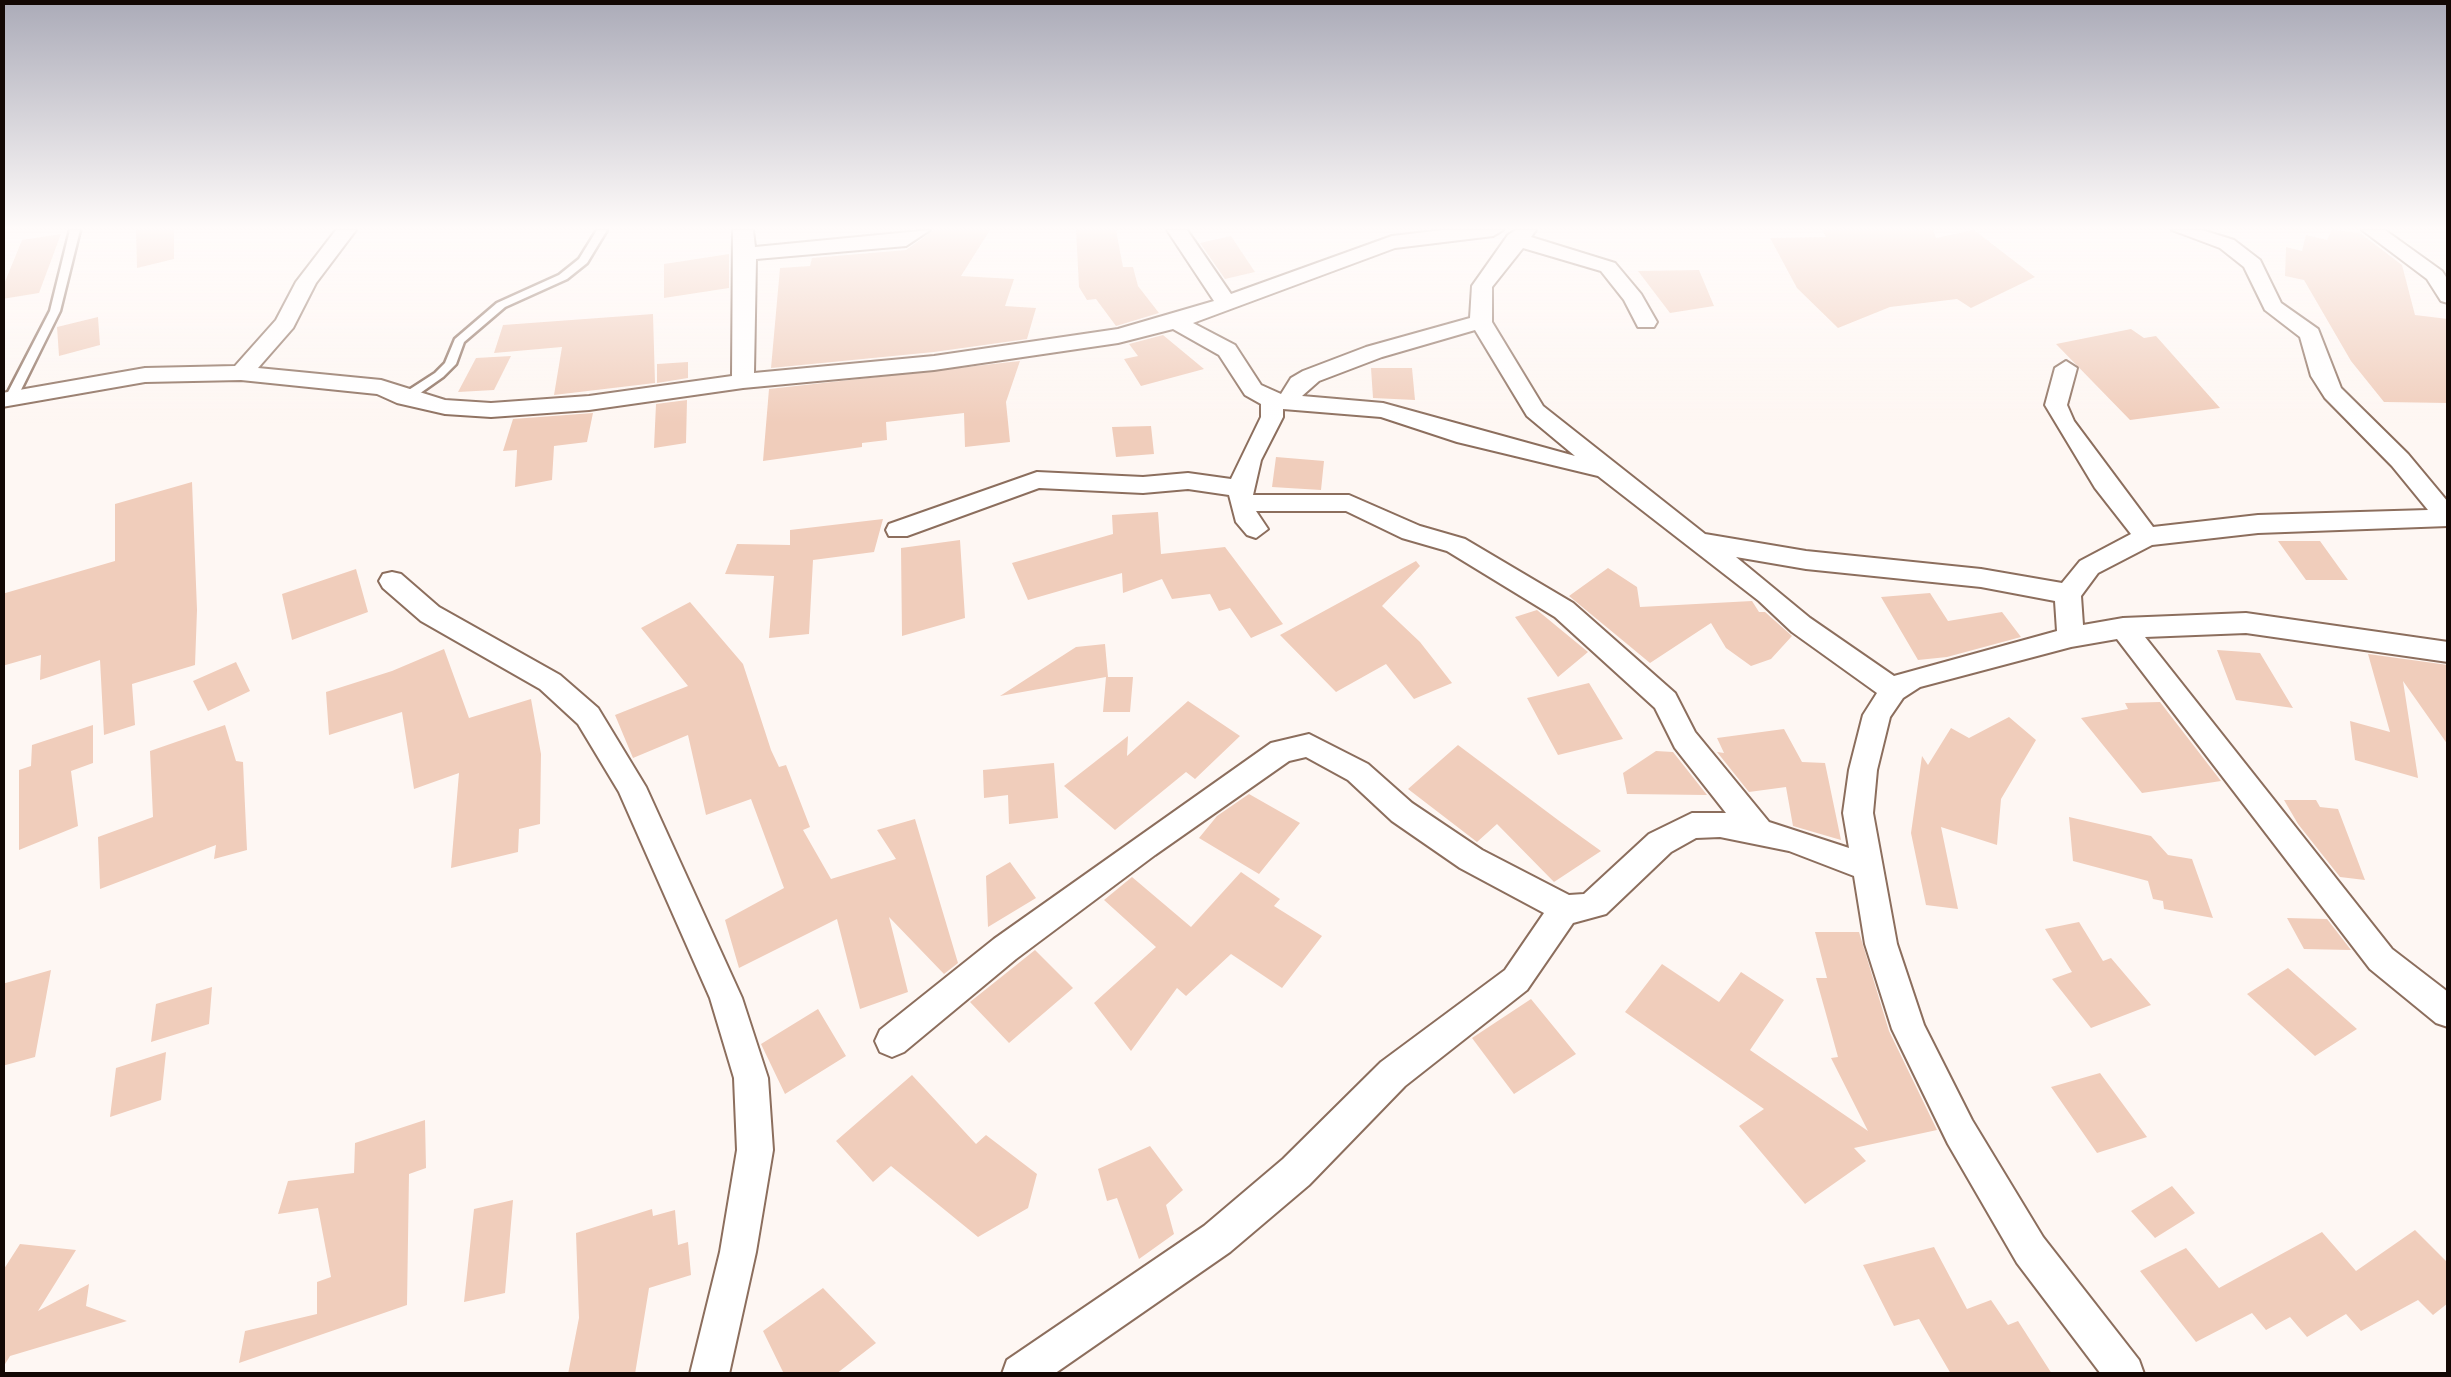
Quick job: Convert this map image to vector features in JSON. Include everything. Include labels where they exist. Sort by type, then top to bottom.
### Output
[{"type":"street","points":[[241,373],[285,323],[300,294]]},
{"type":"street","points":[[742,381],[745,294]]},
{"type":"street","points":[[1220,294],[1227,304]]},
{"type":"street","points":[[7,399],[145,375],[241,373],[381,387],[405,398],[490,410],[589,403],[742,381],[934,363],[1092,341],[1176,322],[1253,294]]},
{"type":"street","points":[[1482,294],[1480,322],[1534,411],[1802,625],[1893,690]]},
{"type":"street","points":[[1631,294],[1646,322]]},
{"type":"street","points":[[2267,294],[2272,306],[2310,334],[2322,376],[2333,393],[2400,460],[2448,518]]},
{"type":"street","points":[[1176,322],[1227,350],[1239,362],[1254,390],[1279,402],[1384,410],[1612,476]]},
{"type":"street","points":[[1256,530],[1246,516],[1241,495],[1249,460],[1279,402],[1299,383],[1374,352],[1480,322]]},
{"type":"street","points":[[2066,368],[2056,405],[2063,422],[2103,482],[2148,537]]},
{"type":"street","points":[[898,530],[1037,480],[1143,485],[1188,481],[1241,495],[1349,503],[1411,532],[1456,545],[1564,610],[1664,701],[1685,740],[1760,833]]},
{"type":"street","points":[[2071,637],[2068,594],[2090,567],[2148,537],[2258,524],[2448,518]]},
{"type":"street","points":[[1699,541],[1806,560],[1981,578],[2068,594]]},
{"type":"street","points":[[392,582],[430,614],[550,682],[588,716],[631,787],[726,998],[750,1078],[755,1150],[738,1252],[710,1374]]},
{"type":"street","points":[[2125,1374],[2030,1250],[1960,1132],[1908,1030],[1880,944],[1858,814],[1863,770],[1878,715],[1893,690],[1912,679],[2071,637],[2123,628],[2246,624],[2448,652]]},
{"type":"street","points":[[2123,628],[2381,959],[2448,1012]]},
{"type":"street","points":[[892,1041],[1005,949],[1200,807],[1281,751],[1308,745],[1358,772],[1402,812],[1471,860],[1565,909],[1581,910],[1595,904],[1660,843],[1692,826],[1720,824],[1790,839],[1866,867]]},
{"type":"street","points":[[1021,1374],[1217,1239],[1296,1172],[1392,1074],[1516,980],[1565,909]]},
{"type":"lane","points":[[7,399],[56,310],[60,294]]},
{"type":"lane","points":[[405,398],[450,364],[459,341],[501,306],[527,294]]},
{"type":"building","points":[[2,294],[31,294],[2,299]]},
{"type":"building","points":[[778,294],[1009,294],[1005,306],[1036,308],[1027,339],[771,368]]},
{"type":"building","points":[[1083,294],[1144,294],[1159,313],[1116,326],[1096,299],[1087,300]]},
{"type":"building","points":[[1656,294],[1709,294],[1714,306],[1670,313]]},
{"type":"building","points":[[1803,294],[1999,294],[1971,308],[1957,299],[1890,307],[1838,328]]},
{"type":"building","points":[[2312,294],[2410,294],[2415,315],[2448,319],[2448,403],[2384,402],[2351,361]]},
{"type":"building","points":[[653,314],[655,383],[554,395],[562,347],[494,353],[503,325]]},
{"type":"building","points":[[98,317],[100,345],[59,356],[57,327]]},
{"type":"building","points":[[2131,329],[2144,338],[2156,336],[2220,408],[2130,420],[2056,344]]},
{"type":"building","points":[[1163,335],[1204,369],[1141,386],[1124,359],[1138,356],[1129,344]]},
{"type":"building","points":[[511,356],[494,390],[458,392],[476,358]]},
{"type":"building","points":[[1020,361],[1006,402],[1010,442],[965,447],[964,413],[886,422],[887,440],[862,443],[862,447],[763,461],[769,389]]},
{"type":"building","points":[[688,362],[688,378],[657,383],[657,364]]},
{"type":"building","points":[[1371,368],[1412,368],[1415,400],[1373,398]]},
{"type":"building","points":[[687,400],[686,443],[654,448],[656,404]]},
{"type":"building","points":[[593,413],[587,442],[554,446],[552,480],[515,487],[517,450],[503,451],[513,419]]},
{"type":"building","points":[[1151,426],[1154,454],[1116,457],[1112,427]]},
{"type":"building","points":[[1276,457],[1324,461],[1321,490],[1272,487]]},
{"type":"building","points":[[192,482],[195,665],[132,684],[135,725],[104,735],[100,660],[40,680],[41,655],[2,666],[2,594],[115,561],[115,504]]},
{"type":"building","points":[[1158,512],[1161,554],[1225,547],[1283,624],[1251,638],[1230,608],[1219,611],[1210,594],[1172,599],[1162,579],[1123,593],[1122,573],[1028,600],[1012,563],[1113,534],[1112,515]]},
{"type":"building","points":[[883,519],[874,552],[813,560],[809,634],[769,638],[774,576],[725,574],[737,544],[790,545],[790,530]]},
{"type":"building","points":[[960,540],[965,618],[902,636],[901,548]]},
{"type":"building","points":[[2278,541],[2320,541],[2348,580],[2306,580]]},
{"type":"building","points":[[1416,561],[1420,566],[1382,606],[1420,642],[1452,683],[1414,699],[1386,664],[1336,692],[1280,635]]},
{"type":"building","points":[[1608,568],[1637,587],[1640,607],[1752,601],[1759,612],[1765,612],[1792,636],[1771,659],[1751,666],[1726,648],[1711,623],[1650,663],[1569,596]]},
{"type":"building","points":[[356,569],[368,612],[292,640],[282,594]]},
{"type":"building","points":[[1930,593],[1948,621],[2002,612],[2021,637],[1947,657],[1918,660],[1881,597]]},
{"type":"building","points":[[690,602],[743,664],[771,750],[779,767],[786,765],[810,827],[803,830],[831,879],[896,859],[877,830],[915,819],[958,963],[944,974],[889,917],[908,992],[860,1009],[837,919],[739,968],[725,920],[784,888],[751,799],[706,815],[688,735],[633,758],[615,715],[688,686],[641,628]]},
{"type":"building","points":[[1537,610],[1588,652],[1558,677],[1515,617]]},
{"type":"building","points":[[1105,644],[1108,677],[1133,677],[1130,712],[1103,712],[1106,677],[1000,696],[1076,647]]},
{"type":"building","points":[[444,649],[469,718],[531,699],[541,754],[540,824],[519,829],[518,852],[451,868],[459,773],[414,789],[402,712],[329,735],[326,692]]},
{"type":"building","points":[[2217,650],[2260,653],[2293,708],[2236,700]]},
{"type":"building","points":[[2368,654],[2448,665],[2448,745],[2403,681],[2418,778],[2355,760],[2350,721],[2390,732]]},
{"type":"building","points":[[236,662],[250,691],[208,711],[193,681]]},
{"type":"building","points":[[1589,683],[1623,739],[1558,755],[1527,698]]},
{"type":"building","points":[[1188,701],[1240,736],[1195,779],[1186,772],[1115,830],[1064,786],[1128,736],[1127,756]]},
{"type":"building","points":[[2160,702],[2221,781],[2142,793],[2081,718],[2128,709],[2125,703]]},
{"type":"building","points":[[2009,717],[2036,740],[2001,799],[1997,845],[1941,827],[1958,909],[1926,905],[1911,833],[1922,756],[1928,765],[1951,728],[1969,738]]},
{"type":"building","points":[[93,725],[93,763],[71,771],[78,826],[19,850],[19,770],[31,766],[32,745]]},
{"type":"building","points":[[225,725],[236,761],[243,762],[247,850],[214,859],[216,845],[100,889],[98,837],[153,817],[150,751]]},
{"type":"building","points":[[1784,729],[1802,762],[1825,763],[1841,840],[1793,826],[1786,787],[1749,792],[1717,752],[1724,753],[1717,738]]},
{"type":"building","points":[[1458,745],[1601,851],[1554,882],[1497,824],[1477,842],[1408,789]]},
{"type":"building","points":[[1656,751],[1673,752],[1707,795],[1627,794],[1623,773]]},
{"type":"building","points":[[1054,763],[1058,818],[1009,824],[1008,795],[984,798],[983,770]]},
{"type":"building","points":[[1249,794],[1300,823],[1259,874],[1199,838],[1217,816]]},
{"type":"building","points":[[2284,800],[2316,800],[2320,807],[2338,809],[2365,880],[2340,877]]},
{"type":"building","points":[[2069,817],[2151,836],[2168,855],[2192,859],[2213,918],[2164,909],[2163,901],[2153,899],[2148,881],[2073,861]]},
{"type":"building","points":[[1010,862],[1036,898],[988,927],[986,876]]},
{"type":"building","points":[[1241,872],[1280,899],[1274,906],[1322,936],[1282,988],[1231,954],[1186,996],[1177,988],[1131,1051],[1094,1003],[1156,947],[1104,900],[1132,877],[1191,927]]},
{"type":"building","points":[[2287,918],[2327,919],[2351,950],[2304,949]]},
{"type":"building","points":[[2079,922],[2103,961],[2111,958],[2151,1005],[2091,1028],[2052,979],[2072,972],[2045,929]]},
{"type":"building","points":[[1815,932],[1859,932],[1889,1031],[1937,1130],[1854,1148],[1866,1161],[1805,1204],[1739,1126],[1764,1109],[1625,1012],[1662,964],[1719,1002],[1741,972],[1784,1000],[1750,1050],[1868,1131],[1831,1058],[1838,1057],[1816,978],[1827,978]]},
{"type":"building","points":[[1035,950],[1073,988],[1009,1043],[970,1002]]},
{"type":"building","points":[[2288,968],[2357,1029],[2315,1056],[2247,994]]},
{"type":"building","points":[[51,970],[35,1057],[2,1066],[2,984]]},
{"type":"building","points":[[212,987],[209,1024],[151,1042],[156,1004]]},
{"type":"building","points":[[1531,999],[1576,1054],[1514,1094],[1472,1038]]},
{"type":"building","points":[[818,1009],[846,1056],[785,1094],[761,1044]]},
{"type":"building","points":[[166,1052],[161,1100],[110,1117],[116,1068]]},
{"type":"building","points":[[2100,1073],[2147,1137],[2097,1153],[2051,1087]]},
{"type":"building","points":[[912,1075],[976,1144],[986,1135],[1037,1174],[1028,1208],[978,1237],[891,1166],[873,1182],[836,1141]]},
{"type":"building","points":[[425,1120],[426,1168],[409,1174],[407,1305],[239,1363],[245,1331],[317,1314],[317,1282],[331,1277],[318,1208],[278,1214],[288,1181],[354,1173],[355,1143]]},
{"type":"building","points":[[1150,1146],[1183,1190],[1166,1205],[1174,1234],[1139,1259],[1117,1198],[1107,1201],[1098,1169]]},
{"type":"building","points":[[2172,1186],[2195,1213],[2155,1238],[2131,1211]]},
{"type":"building","points":[[513,1200],[505,1293],[464,1302],[474,1209]]},
{"type":"building","points":[[652,1209],[653,1216],[675,1210],[678,1245],[688,1242],[691,1275],[649,1288],[635,1374],[568,1374],[579,1318],[576,1233]]},
{"type":"building","points":[[2415,1230],[2448,1263],[2448,1303],[2433,1315],[2418,1300],[2361,1331],[2346,1314],[2307,1337],[2290,1317],[2266,1330],[2252,1313],[2196,1342],[2140,1271],[2186,1248],[2219,1288],[2322,1232],[2356,1271]]},
{"type":"building","points":[[20,1244],[76,1250],[38,1311],[89,1284],[86,1306],[127,1321],[10,1356],[2,1369],[2,1272]]},
{"type":"building","points":[[1934,1247],[1967,1309],[1991,1300],[2008,1325],[2018,1321],[2052,1374],[1951,1374],[1919,1319],[1894,1326],[1863,1265]]},
{"type":"building","points":[[823,1288],[876,1343],[836,1374],[784,1374],[763,1331]]}]
